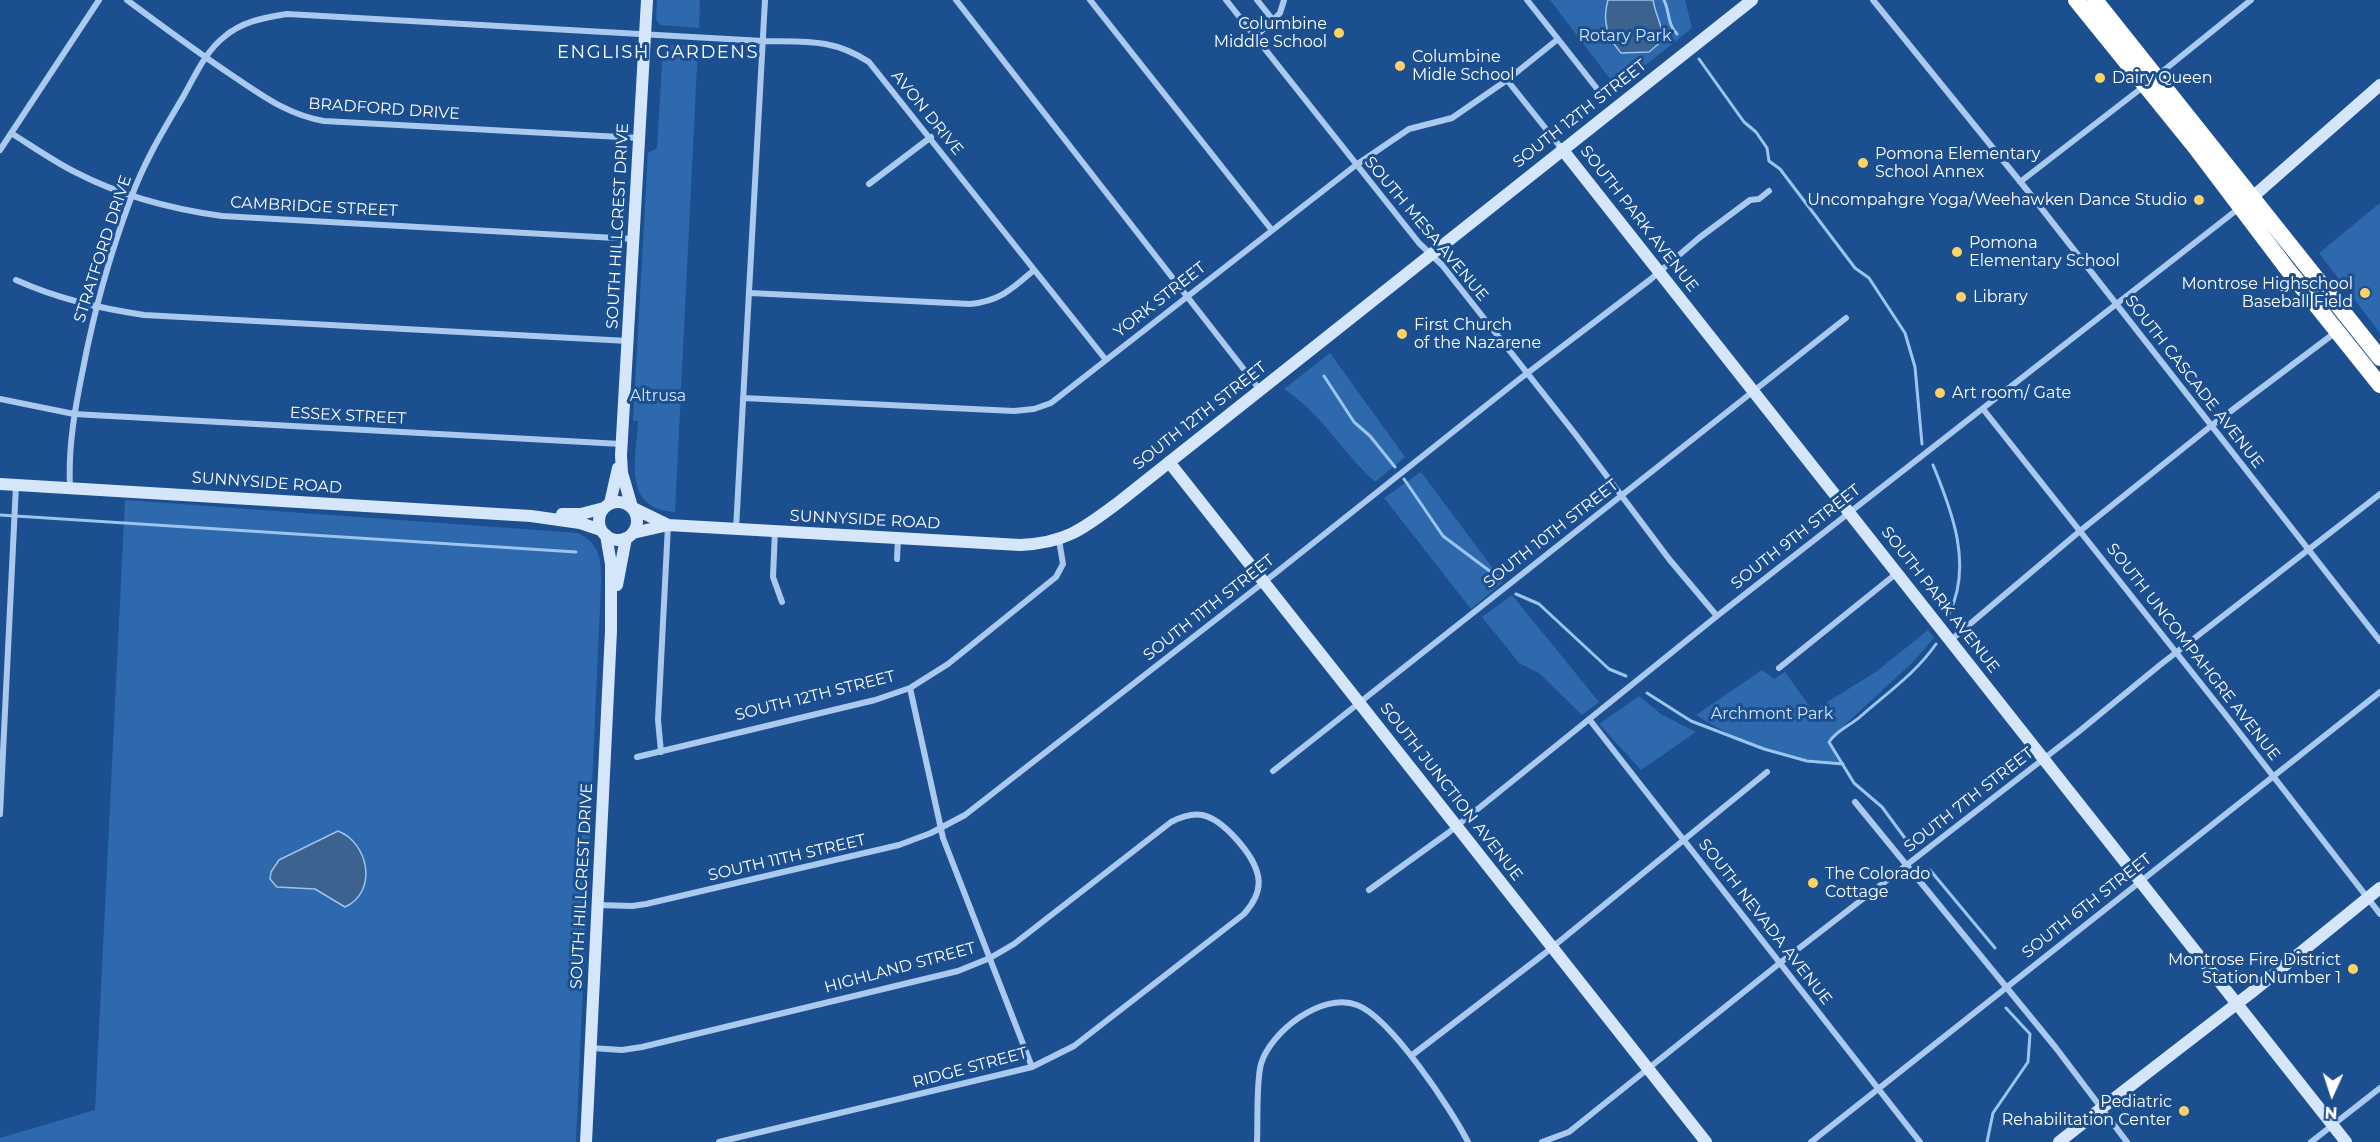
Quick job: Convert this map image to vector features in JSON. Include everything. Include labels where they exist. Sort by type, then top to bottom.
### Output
[{"type":"highway","points":[[2076,0],[2150,81],[2247,202],[2344,326],[2380,385]]},
{"type":"highway","points":[[2095,0],[2150,81]]},
{"type":"highway","points":[[2344,326],[2380,358]]},
{"type":"street","points":[[0,150],[99,0]]},
{"type":"street","name":"BRADFORD DRIVE","points":[[127,0],[277,105],[304,118],[324,121],[639,138]]},
{"type":"street","name":"SOUTH HILLCREST DRIVE","points":[[621,449],[647,0]]},
{"type":"street","points":[[736,529],[765,0]]},
{"type":"street","points":[[956,0],[1260,390]]},
{"type":"street","points":[[1090,0],[1271,229]]},
{"type":"street","name":"SOUTH MESA AVENUE","points":[[1226,0],[1356,165],[1431,255],[1442,265],[1621,497],[1717,616]]},
{"type":"street","points":[[1257,0],[1273,20]]},
{"type":"street","points":[[1255,37],[1280,13],[1284,0]]},
{"type":"street","points":[[1527,0],[1598,90]]},
{"type":"street","name":"SOUTH 12TH STREET","points":[[637,757],[875,700],[910,688],[948,664],[1056,577],[1063,564],[1059,540],[1086,527],[1170,462],[1562,148],[1752,0]]},
{"type":"street","name":"SOUTH CASCADE AVENUE","points":[[1873,0],[2020,182],[2380,641]]},
{"type":"street","points":[[2020,182],[2251,0]]},
{"type":"street","name":"STRATFORD DRIVE","points":[[70,487],[69,471],[74,414],[95,307],[131,197],[154,147],[206,57],[222,38],[235,28],[255,19],[287,14],[646,33]]},
{"type":"street","name":"AVON DRIVE","points":[[646,33],[826,43],[850,50],[869,62],[931,137],[1106,360]]},
{"type":"street","name":"YORK STREET","points":[[743,398],[1014,411],[1034,409],[1051,403],[1271,229],[1356,165],[1410,129],[1452,118],[1507,80],[1557,39]]},
{"type":"street","name":"SOUTH PARK AVENUE","points":[[1507,80],[2346,1142]]},
{"type":"street","points":[[2247,202],[2380,86]]},
{"type":"street","name":"CAMBRIDGE STREET","points":[[11,134],[74,172],[131,197],[188,211],[222,216],[634,239]]},
{"type":"street","points":[[869,184],[931,137]]},
{"type":"street","name":"SOUTH 11TH STREET","points":[[598,906],[646,904],[899,845],[941,828],[986,800],[1699,238],[1750,200],[1759,199],[1769,191]]},
{"type":"street","name":"SOUTH 9TH STREET","points":[[1369,890],[1386,880],[1456,826],[1717,616],[2247,202]]},
{"type":"street","points":[[750,293],[970,304],[987,302],[1005,295],[1034,270]]},
{"type":"street","points":[[16,280],[45,293],[95,307],[144,315],[628,341]]},
{"type":"street","name":"SOUTH 10TH STREET","points":[[1273,771],[1846,318]]},
{"type":"street","points":[[1951,640],[2080,531],[2211,426],[2344,326]]},
{"type":"street","name":"ESSEX STREET","points":[[0,399],[74,414],[621,449]]},
{"type":"street","name":"SOUTH UNCOMPAHGRE AVENUE","points":[[1983,409],[2380,914]]},
{"type":"street","points":[[611,631],[611,564],[599,519],[607,506],[621,449]]},
{"type":"street","points":[[611,631],[620,566],[629,535],[637,522],[622,473],[621,449]]},
{"type":"street","name":"SOUTH JUNCTION AVENUE","points":[[1170,462],[1706,1142]]},
{"type":"street","name":"SUNNYSIDE ROAD","points":[[0,484],[531,516],[580,523],[603,533]]},
{"type":"street","points":[[0,814],[16,484]]},
{"type":"street","name":"SOUTH 7TH STREET","points":[[1542,1142],[1569,1132],[2175,652],[2380,494]]},
{"type":"street","points":[[607,506],[622,502],[632,508]]},
{"type":"street","name":"SUNNYSIDE ROAD","points":[[531,516],[581,514],[607,506]]},
{"type":"street","name":"SUNNYSIDE ROAD","points":[[632,508],[668,525]]},
{"type":"street","points":[[661,752],[658,720],[668,525]]},
{"type":"street","name":"SUNNYSIDE ROAD","points":[[629,535],[668,525],[1020,545],[1059,540]]},
{"type":"street","points":[[775,531],[773,577],[782,602]]},
{"type":"street","points":[[603,533],[615,540],[629,535]]},
{"type":"street","points":[[897,559],[898,538]]},
{"type":"street","points":[[1779,668],[1898,573]]},
{"type":"street","name":"SOUTH HILLCREST DRIVE","points":[[586,1142],[611,631]]},
{"type":"street","points":[[910,688],[941,828],[1032,1067]]},
{"type":"street","name":"SOUTH 6TH STREET","points":[[1811,1142],[2380,692]]},
{"type":"street","name":"SOUTH NEVADA AVENUE","points":[[1589,719],[1920,1142]]},
{"type":"street","points":[[1411,1056],[1684,842],[1767,772]]},
{"type":"street","points":[[1855,802],[2006,987],[2094,1114],[2127,1142]]},
{"type":"street","name":"HIGHLAND STREET","points":[[591,1048],[622,1050],[642,1047],[958,971],[990,958],[1014,944],[1170,822],[1184,816],[1199,814],[1222,824],[1237,840]]},
{"type":"street","name":"RIDGE STREET","points":[[719,1142],[1032,1067],[1074,1046],[1244,914],[1257,892],[1258,875],[1237,840]]},
{"type":"street","points":[[2059,1142],[2380,888]]},
{"type":"street","points":[[1257,1142],[1260,1066],[1266,1049],[1273,1039],[1313,1009],[1334,1002],[1356,1004],[1376,1016],[1411,1056],[1456,1118],[1468,1142]]},
{"type":"street","points":[[2311,1142],[2380,1088]]},
{"type":"green space","points":[[657,0],[700,0],[699,28],[660,25],[656,19]]},
{"type":"green space","name":"Rotary Park","points":[[1550,0],[1685,0],[1692,28],[1617,88]]},
{"type":"green space","name":"Altrusa","points":[[667,45],[698,46],[675,512],[658,509],[647,502],[639,492],[635,466],[638,421],[633,421],[648,153],[657,148],[662,64]]},
{"type":"green space","name":"Montrose Highschool Baseball Field","points":[[2380,203],[2380,333],[2319,253]]},
{"type":"green space","points":[[1330,353],[1405,457],[1375,482],[1352,459],[1321,421],[1284,389]]},
{"type":"green space","points":[[1421,472],[1503,582],[1471,609],[1384,498]]},
{"type":"green space","points":[[125,500],[578,533],[591,542],[600,561],[601,584],[576,1142],[0,1142],[0,1138],[95,1110]]},
{"type":"green space","points":[[1512,595],[1599,702],[1582,715],[1539,673],[1519,663],[1482,617]]},
{"type":"green space","name":"Archmont Park","points":[[1928,630],[1934,638],[1913,662],[1829,742],[1843,764],[1803,759],[1766,749],[1731,735],[1696,715],[1762,670],[1774,679],[1785,672],[1813,711],[1877,671]]},
{"type":"green space","points":[[1639,696],[1661,714],[1696,732],[1641,770],[1599,724]]},
{"type":"shaded area","points":[[1608,0],[1653,0],[1663,40],[1649,52],[1621,53],[1612,41],[1607,28]]},
{"type":"shaded area","points":[[338,831],[349,837],[357,846],[366,868],[362,890],[355,900],[345,907],[315,889],[277,887],[270,879],[271,872],[279,860]]},
{"type":"waterway","points":[[1664,0],[1672,26],[1677,34]]},
{"type":"waterway","points":[[1699,59],[1744,122],[1756,132],[1767,148],[1769,161],[1780,169],[1855,268],[1869,278],[1905,333],[1915,367],[1922,444]]},
{"type":"waterway","points":[[1324,376],[1354,422],[1370,436],[1395,467]]},
{"type":"waterway","points":[[1933,465],[1953,519],[1957,538],[1959,577],[1956,595],[1949,614]]},
{"type":"waterway","points":[[1404,479],[1443,536],[1499,578]]},
{"type":"waterway","points":[[0,515],[576,552]]},
{"type":"waterway","points":[[1516,594],[1539,604],[1609,669],[1626,676]]},
{"type":"waterway","points":[[1910,845],[1882,807],[1854,783],[1829,742],[1901,682],[1936,644]]},
{"type":"waterway","points":[[1647,693],[1691,721],[1764,749],[1807,761],[1843,764]]},
{"type":"waterway","points":[[1930,870],[1995,948]]},
{"type":"waterway","points":[[1987,1142],[1993,1113],[2028,1062],[2030,1034],[2006,1008]]},
{"type":"place","name":"Columbine Middle School","points":[[1339,33]]},
{"type":"place","name":"Columbine Midle School","points":[[1400,66]]},
{"type":"place","name":"Dairy Queen","points":[[2100,78]]},
{"type":"place","name":"Pomona Elementary School Annex","points":[[1863,163]]},
{"type":"place","name":"Uncompahgre Yoga/Weehawken Dance Studio","points":[[2199,200]]},
{"type":"place","name":"Pomona Elementary School","points":[[1957,252]]},
{"type":"place","name":"Montrose Highschool Baseball Field","points":[[2365,293]]},
{"type":"place","name":"Library","points":[[1961,297]]},
{"type":"place","name":"First Church of the Nazarene","points":[[1402,334]]},
{"type":"place","name":"Art room/ Gate","points":[[1940,393]]},
{"type":"place","name":"The Colorado Cottage","points":[[1813,883]]},
{"type":"place","name":"Montrose Fire District Station Number 1","points":[[2353,969]]},
{"type":"place","name":"Pediatric Rehabilitation Center","points":[[2184,1111]]},
{"type":"district","name":"ENGLISH GARDENS","points":[[658,53]]}]
